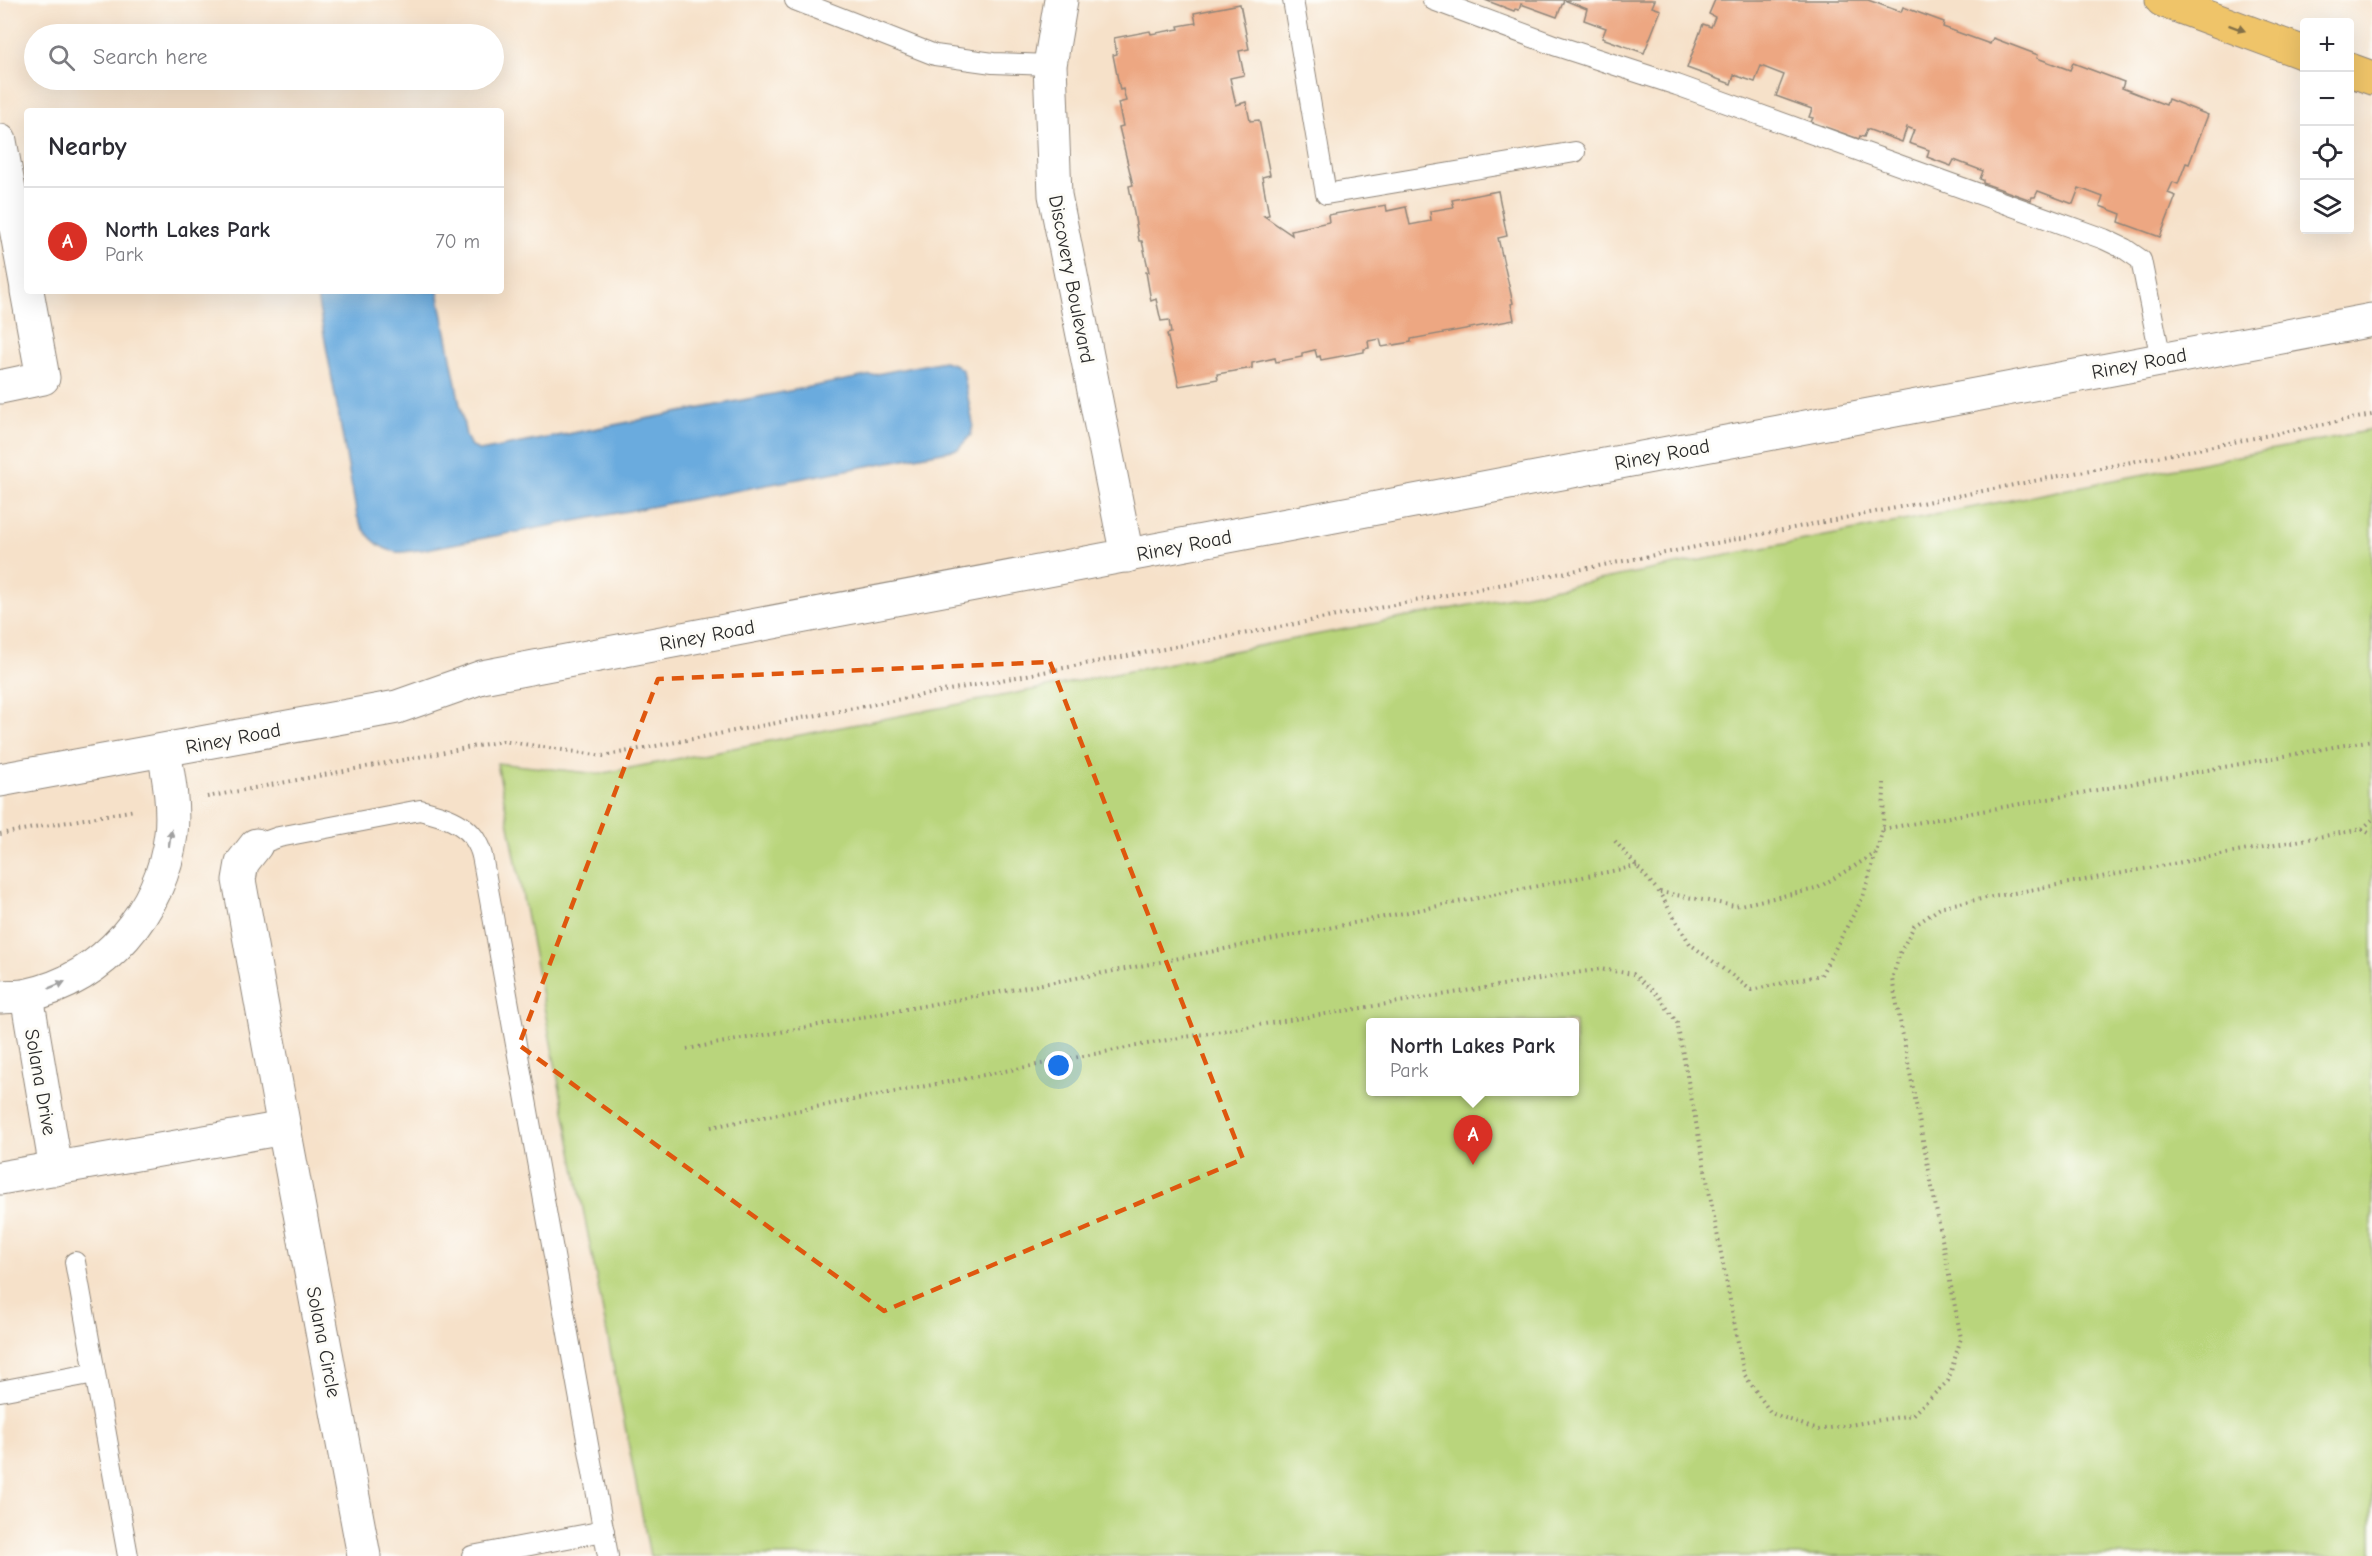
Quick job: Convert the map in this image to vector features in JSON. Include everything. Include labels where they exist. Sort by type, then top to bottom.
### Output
[{"type":"main road","points":[[2163,0],[2300,51]]},
{"type":"main road","points":[[2354,71],[2372,78]]},
{"type":"street","name":"Discovery Boulevard","points":[[1061,0],[1050,65],[1054,195],[1127,556]]},
{"type":"street","points":[[0,141],[24,273]]},
{"type":"street","points":[[0,387],[43,378],[28,294]]},
{"type":"street","name":"Riney Road","points":[[0,780],[397,707],[482,677],[2372,320]]},
{"type":"street","name":"Solana Drive","points":[[56,1169],[13,996],[60,984],[90,969],[117,947],[140,918],[156,892],[166,861],[171,834],[172,803],[164,751]]},
{"type":"street","name":"Solana Circle","points":[[256,845],[242,863],[239,880],[364,1556]]},
{"type":"street","points":[[0,1178],[284,1128]]},
{"type":"lane","points":[[795,0],[935,55],[993,63],[1050,65]]},
{"type":"lane","points":[[1293,0],[1326,194],[1575,152]]},
{"type":"lane","points":[[1433,0],[1554,45],[1677,85],[1867,153],[2104,239],[2125,249],[2141,260],[2161,359]]},
{"type":"lane","points":[[256,845],[279,837],[420,810],[441,815],[460,824],[477,841],[483,861],[608,1556]]},
{"type":"lane","points":[[75,1262],[129,1556]]},
{"type":"lane","points":[[0,1391],[95,1373]]},
{"type":"lane","points":[[472,1556],[604,1531]]},
{"type":"path","points":[[0,834],[503,741],[603,756],[1599,566],[2372,415]]},
{"type":"path","points":[[1883,829],[2372,740]]},
{"type":"path","points":[[1615,841],[1659,892],[1690,944],[1751,990],[1821,975],[1863,897],[1883,829],[1884,783]]},
{"type":"path","points":[[711,1127],[1173,1039],[1600,969],[1633,974],[1659,996],[1677,1023],[1744,1374],[1771,1413],[1818,1430],[1912,1415],[1948,1381],[1961,1338],[1892,979],[1900,953],[1914,926],[1943,906],[2362,829],[2372,820]]},
{"type":"path","points":[[2362,829],[2372,835]]},
{"type":"path","points":[[1659,892],[1735,906],[1816,889],[1876,853]]},
{"type":"path","points":[[687,1049],[1125,969],[1637,866]]},
{"type":"highlighted area","points":[[1050,662],[1243,1159],[884,1311],[519,1045],[658,679]]},
{"type":"green space","points":[[2372,430],[2372,1556],[650,1556],[497,763],[599,774]]},
{"type":"water","points":[[317,294],[439,294],[466,436],[471,446],[480,451],[944,361],[956,365],[963,371],[973,424],[971,435],[958,449],[421,550],[400,552],[384,548],[372,539],[357,516]]},
{"type":"building","points":[[1485,0],[1564,0],[1557,17],[1521,4],[1519,10],[1514,11]]},
{"type":"building","points":[[1564,0],[1655,0],[1652,7],[1661,10],[1644,53],[1602,38],[1606,28],[1584,20],[1587,9]]},
{"type":"building","points":[[1715,0],[1868,0],[1901,12],[1903,7],[1944,22],[1943,27],[1990,44],[1993,38],[2070,70],[2073,63],[2124,82],[2122,88],[2166,105],[2168,99],[2208,115],[2189,164],[2186,163],[2178,184],[2173,182],[2168,193],[2176,196],[2160,237],[2119,222],[2121,214],[2100,206],[2103,197],[2079,188],[2073,204],[2038,191],[2031,200],[1983,183],[1980,179],[1983,171],[1954,160],[1951,166],[1927,157],[1929,150],[1909,143],[1914,130],[1907,127],[1902,142],[1867,129],[1864,137],[1860,136],[1859,139],[1811,122],[1813,118],[1809,117],[1812,109],[1776,96],[1784,75],[1761,66],[1755,82],[1734,75],[1731,84],[1687,68],[1703,24],[1711,27],[1715,17],[1709,14]]},
{"type":"building","points":[[1240,4],[1249,49],[1239,51],[1244,75],[1230,78],[1236,105],[1246,102],[1250,121],[1259,120],[1270,175],[1262,177],[1269,215],[1264,216],[1292,235],[1291,230],[1329,222],[1328,215],[1386,205],[1387,211],[1406,207],[1410,225],[1431,221],[1430,211],[1454,207],[1452,200],[1498,191],[1507,236],[1498,238],[1513,303],[1511,304],[1514,320],[1411,339],[1411,342],[1382,347],[1380,339],[1368,341],[1369,348],[1364,349],[1364,352],[1321,360],[1320,356],[1317,357],[1315,350],[1302,353],[1302,357],[1276,362],[1275,358],[1252,363],[1252,368],[1217,374],[1218,379],[1179,386],[1167,334],[1171,333],[1169,320],[1161,321],[1156,299],[1151,301],[1146,272],[1149,272],[1142,241],[1139,241],[1129,186],[1133,185],[1119,127],[1123,126],[1118,103],[1126,101],[1123,89],[1120,90],[1113,55],[1117,54],[1114,38],[1150,31],[1151,34],[1179,29],[1178,26],[1196,23],[1194,13]]},
{"type":"place","name":"North Lakes Park","points":[[1473,1165]]}]
